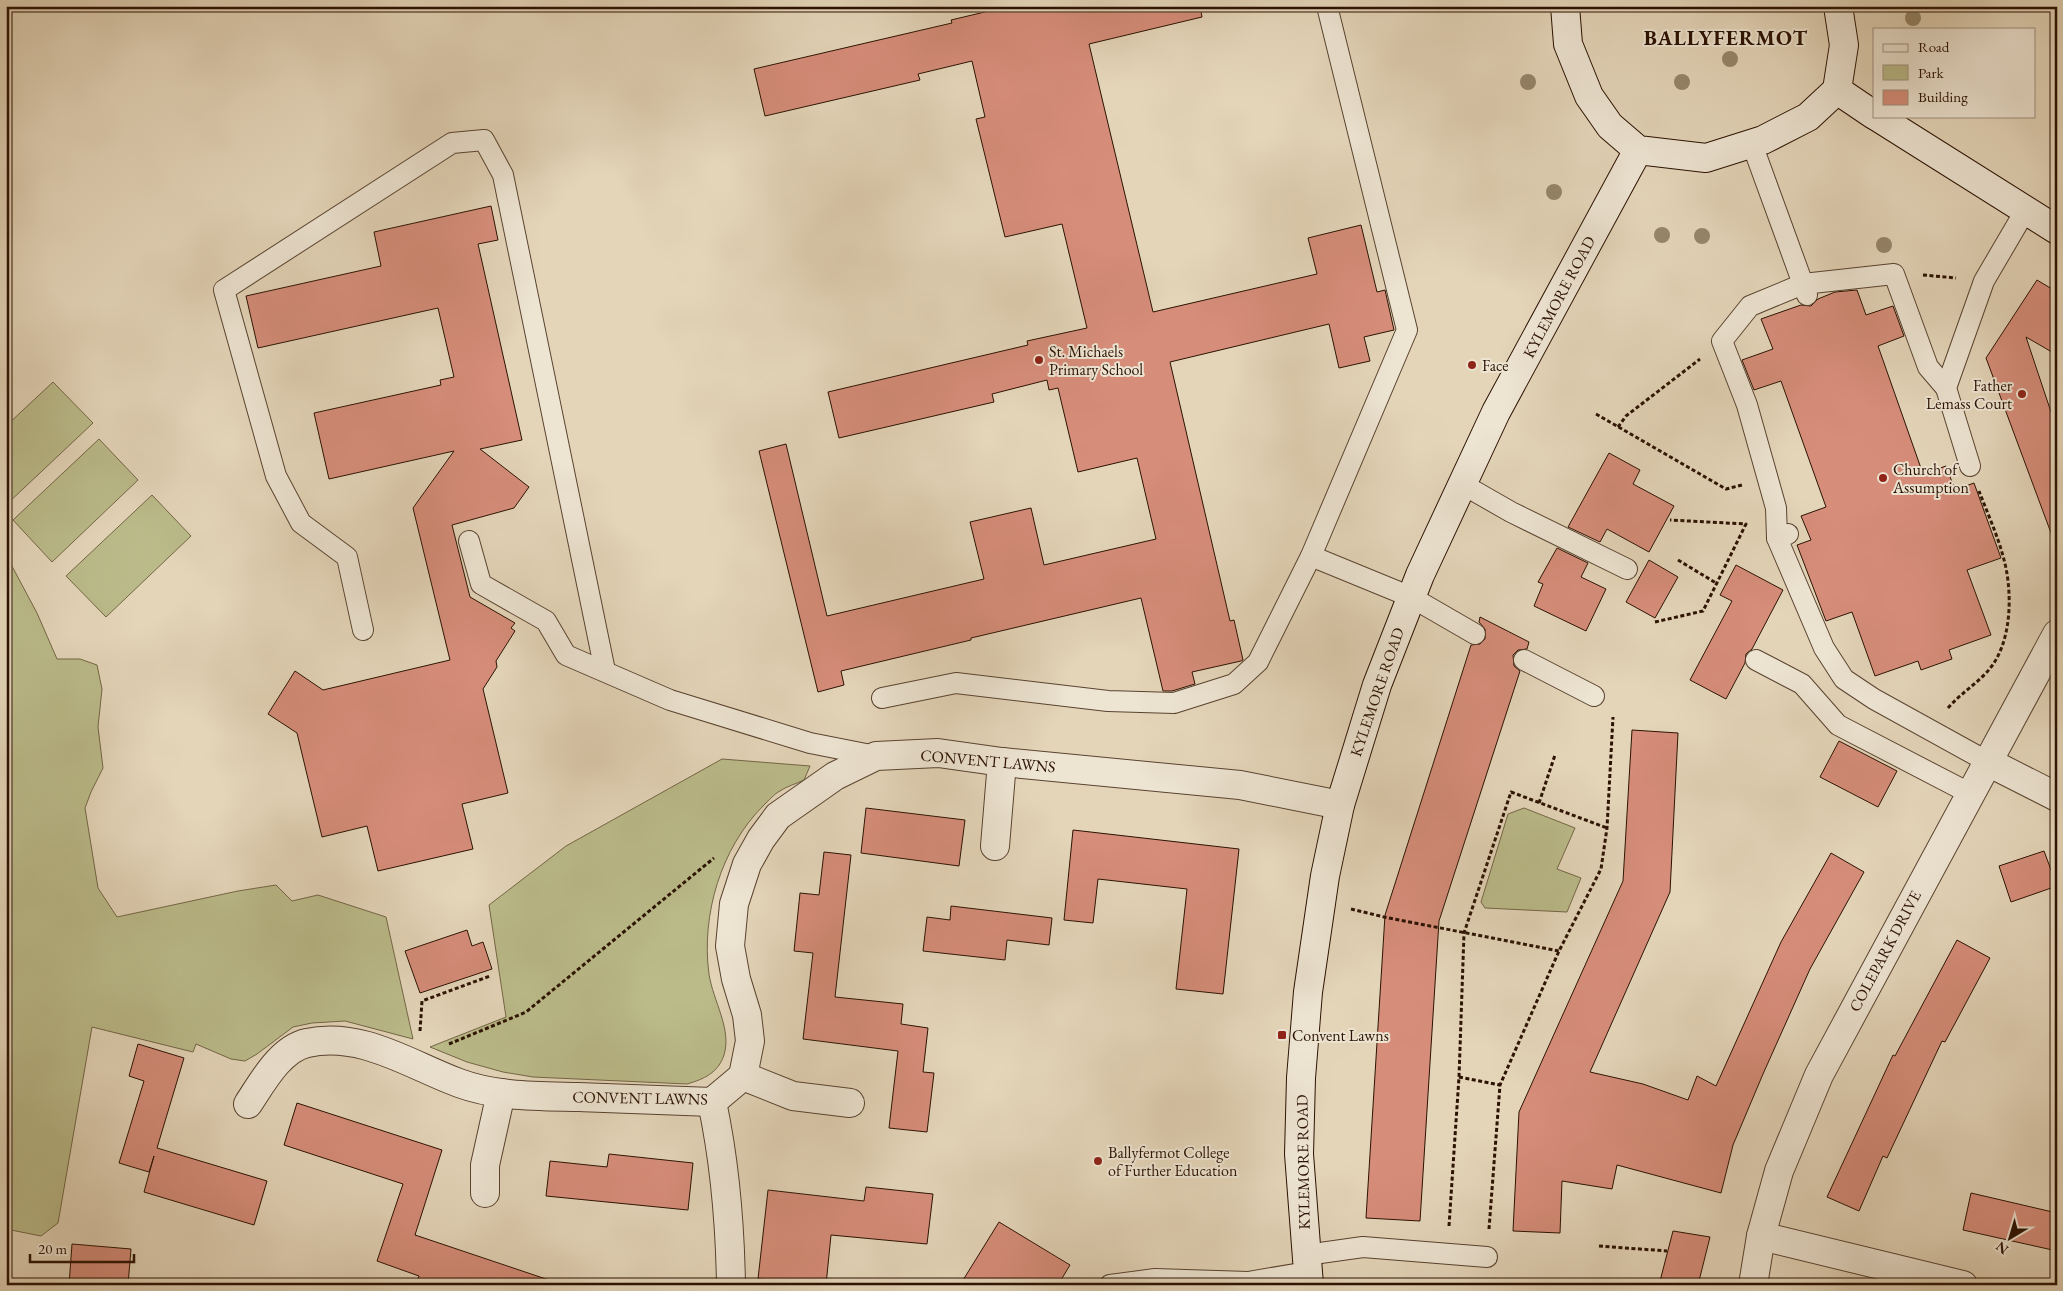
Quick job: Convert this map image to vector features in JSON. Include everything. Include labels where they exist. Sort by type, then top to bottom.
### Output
[{"type":"street","points":[[1564,6],[1568,44],[1589,96],[1610,126],[1638,150],[1706,158],[1764,140],[1808,117],[1838,90],[1844,45],[1838,6]]},
{"type":"street","points":[[1838,90],[1873,115]]},
{"type":"street","points":[[1878,118],[2057,230]]},
{"type":"street","name":"KYLEMORE ROAD","points":[[1307,1271],[1299,1154],[1304,1040],[1308,992],[1325,876],[1340,805],[1377,685],[1411,597],[1462,484],[1496,412],[1638,150]]},
{"type":"street","name":"COLEPARK DRIVE","points":[[1753,1285],[1761,1236],[1779,1171],[1819,1075],[2057,634]]},
{"type":"street","name":"CONVENT LAWNS","points":[[248,1104],[268,1073],[285,1056],[306,1043],[339,1040],[388,1051],[460,1084],[500,1093],[532,1096],[712,1102],[743,1076],[750,1041],[747,1015],[736,979],[730,946],[734,904],[747,864],[761,839],[778,816],[835,776],[876,756],[938,753],[1002,762],[1240,785],[1340,805]]},
{"type":"street","points":[[995,846],[1002,762]]},
{"type":"street","points":[[1988,762],[2057,797]]},
{"type":"street","points":[[743,1076],[793,1096],[850,1103]]},
{"type":"street","points":[[485,1193],[485,1166],[500,1093]]},
{"type":"street","points":[[712,1102],[720,1141],[730,1227],[731,1285]]},
{"type":"street","points":[[1761,1236],[1963,1285]]},
{"type":"lane","points":[[882,698],[956,684],[1108,701],[1174,703],[1234,684],[1258,662],[1311,556],[1407,330],[1327,6]]},
{"type":"lane","points":[[363,630],[347,558],[301,522],[276,476],[224,290],[452,143],[484,140],[503,175],[604,672]]},
{"type":"lane","points":[[1752,144],[1805,290]]},
{"type":"lane","points":[[1946,388],[1984,281],[2025,211]]},
{"type":"lane","points":[[1970,466],[1946,388],[1928,367],[1894,274],[1805,290],[1750,306],[1722,341],[1747,405],[1784,536],[1824,648],[1844,680],[1874,699],[1988,762]]},
{"type":"lane","points":[[1462,484],[1511,512],[1627,570]]},
{"type":"lane","points":[[469,541],[481,584],[546,621],[566,655],[670,700],[810,743],[876,756]]},
{"type":"lane","points":[[1311,556],[1411,597],[1475,634]]},
{"type":"lane","points":[[1524,660],[1594,696]]},
{"type":"lane","points":[[1756,660],[1802,684],[1838,725],[1971,794]]},
{"type":"lane","points":[[1110,1285],[1155,1278],[1248,1282],[1307,1271],[1363,1247],[1487,1258]]},
{"type":"path","points":[[1894,274],[1932,275],[1984,281]]},
{"type":"path","points":[[1618,427],[1626,416],[1722,341]]},
{"type":"path","points":[[1596,414],[1726,489],[1767,479]]},
{"type":"path","points":[[1930,730],[1958,696],[1988,671],[2004,643],[2009,602],[2004,556],[1970,466]]},
{"type":"path","points":[[1655,622],[1703,611],[1746,524],[1670,520]]},
{"type":"path","points":[[1678,560],[1716,583]]},
{"type":"path","points":[[1487,1258],[1500,1085],[1559,951],[1601,869],[1607,828],[1614,708]]},
{"type":"path","points":[[1539,802],[1555,755]]},
{"type":"path","points":[[1447,1254],[1459,1077],[1464,932],[1511,792],[1607,828]]},
{"type":"path","points":[[418,1065],[439,1049],[526,1012],[717,856]]},
{"type":"path","points":[[1384,917],[1559,951]]},
{"type":"path","points":[[418,1065],[422,1001],[490,976]]},
{"type":"path","points":[[1459,1077],[1500,1085]]},
{"type":"path","points":[[1599,1246],[1667,1251]]},
{"type":"green space","points":[[53,382],[93,423],[7,504],[6,426]]},
{"type":"green space","points":[[99,439],[138,480],[52,562],[13,520]]},
{"type":"green space","points":[[152,495],[191,536],[106,617],[66,576]]},
{"type":"green space","points":[[6,555],[37,613],[57,659],[80,659],[97,665],[102,689],[98,727],[103,768],[85,808],[98,888],[117,917],[238,891],[276,885],[292,901],[318,895],[386,917],[413,1039],[345,1021],[312,1023],[293,1027],[245,1061],[231,1059],[196,1044],[193,1052],[92,1027],[58,1223],[41,1236],[6,1229]]},
{"type":"green space","points":[[722,759],[810,766],[804,780],[776,794],[748,823],[725,862],[717,884],[711,906],[707,952],[711,984],[724,1025],[726,1045],[724,1055],[714,1071],[699,1080],[687,1084],[533,1077],[503,1072],[467,1062],[430,1047],[506,1017],[489,905],[566,846]]},
{"type":"green space","points":[[1524,808],[1575,828],[1557,869],[1581,878],[1567,912],[1485,908],[1481,902],[1508,814]]},
{"type":"building","points":[[1010,6],[1200,6],[1202,17],[1089,44],[1153,312],[1317,274],[1308,238],[1361,225],[1377,292],[1385,290],[1394,330],[1364,337],[1370,361],[1339,368],[1329,324],[1170,362],[1230,621],[1234,620],[1243,660],[1192,672],[1195,684],[1172,691],[1163,691],[1141,598],[841,671],[844,685],[818,692],[759,451],[786,444],[827,616],[984,579],[970,522],[1031,508],[1044,565],[1156,539],[1137,458],[1078,472],[1058,388],[1049,390],[1047,380],[992,394],[994,402],[839,438],[828,392],[1028,345],[1027,341],[1087,328],[1062,224],[1005,237],[976,119],[985,117],[972,61],[918,74],[920,80],[765,116],[754,69],[952,23],[951,20]]},
{"type":"building","points":[[491,206],[498,240],[478,244],[522,440],[480,449],[529,487],[514,508],[452,525],[470,597],[515,623],[511,628],[515,631],[496,661],[497,667],[483,689],[508,793],[462,804],[473,849],[378,871],[367,826],[322,837],[297,733],[268,714],[295,671],[323,690],[450,660],[413,508],[454,451],[329,479],[314,413],[441,385],[440,380],[454,377],[438,308],[258,348],[246,296],[381,266],[374,232]]},
{"type":"building","name":"Father Lemass Court","points":[[2037,280],[2057,292],[2057,355],[2026,337],[2057,430],[2057,541],[2054,541],[1986,358]]},
{"type":"building","name":"Church of Assumption","points":[[1857,290],[1866,315],[1893,306],[1904,336],[1878,346],[1923,474],[1946,466],[1955,490],[1974,483],[2001,558],[1967,570],[1991,635],[1949,650],[1952,659],[1921,670],[1918,661],[1875,676],[1852,612],[1826,621],[1797,545],[1811,540],[1801,516],[1826,507],[1781,381],[1754,390],[1742,360],[1773,349],[1761,319],[1801,305],[1811,306],[1818,299],[1835,292]]},
{"type":"building","points":[[1609,453],[1640,470],[1633,484],[1674,506],[1649,552],[1607,529],[1600,542],[1568,527]]},
{"type":"building","points":[[1557,548],[1588,563],[1581,577],[1606,589],[1586,631],[1534,606],[1543,584],[1538,582]]},
{"type":"building","points":[[1649,560],[1678,577],[1655,618],[1626,602]]},
{"type":"building","points":[[1736,565],[1783,590],[1752,649],[1746,654],[1745,663],[1726,699],[1690,680],[1732,601],[1720,595]]},
{"type":"building","points":[[1480,617],[1529,642],[1527,649],[1518,650],[1513,655],[1514,666],[1520,671],[1439,921],[1420,1221],[1366,1218],[1385,915],[1471,645],[1480,644],[1485,639],[1485,629],[1479,622]]},
{"type":"building","points":[[1632,730],[1678,733],[1670,892],[1590,1072],[1643,1084],[1688,1100],[1697,1076],[1716,1086],[1781,942],[1831,853],[1864,872],[1810,969],[1763,1074],[1733,1145],[1721,1193],[1617,1165],[1612,1189],[1562,1181],[1560,1233],[1513,1231],[1519,1112],[1623,881]]},
{"type":"building","points":[[1839,741],[1897,771],[1878,807],[1820,777]]},
{"type":"building","points":[[866,808],[965,820],[959,866],[861,853]]},
{"type":"building","points":[[1073,830],[1239,849],[1223,994],[1176,989],[1187,889],[1098,879],[1093,923],[1064,920]]},
{"type":"building","points":[[2044,851],[2057,886],[2011,902],[1999,866]]},
{"type":"building","points":[[824,852],[851,855],[835,997],[903,1004],[901,1024],[928,1028],[923,1072],[934,1073],[927,1132],[889,1128],[898,1051],[803,1039],[813,953],[794,951],[800,893],[819,895]]},
{"type":"building","points":[[951,906],[1052,918],[1049,945],[1007,940],[1005,960],[923,951],[927,917],[950,920]]},
{"type":"building","points":[[467,930],[472,946],[483,942],[492,969],[420,993],[405,951]]},
{"type":"building","points":[[1957,940],[1990,958],[1945,1042],[1942,1041],[1887,1158],[1883,1156],[1859,1211],[1827,1197],[1893,1055],[1895,1056]]},
{"type":"building","points":[[138,1044],[184,1058],[157,1148],[267,1181],[254,1225],[144,1192],[154,1156],[149,1172],[119,1163],[144,1081],[129,1076]]},
{"type":"building","points":[[297,1103],[442,1150],[415,1235],[549,1280],[548,1285],[416,1285],[419,1276],[377,1261],[403,1184],[284,1145]]},
{"type":"building","points":[[609,1154],[693,1163],[688,1210],[546,1196],[550,1161],[607,1167]]},
{"type":"building","points":[[866,1187],[933,1194],[927,1244],[831,1235],[826,1285],[758,1279],[768,1190],[864,1201]]},
{"type":"building","points":[[1971,1193],[2057,1213],[2057,1251],[1963,1230]]},
{"type":"building","points":[[999,1222],[1070,1265],[1058,1285],[960,1285]]},
{"type":"building","points":[[1673,1231],[1710,1237],[1698,1285],[1659,1285]]},
{"type":"building","points":[[72,1244],[131,1249],[128,1285],[69,1285]]},
{"type":"place","name":"St. Michaels Primary School","points":[[1039,360]]},
{"type":"place","name":"Face","points":[[1472,365]]},
{"type":"place","name":"Father Lemass Court","points":[[2022,394]]},
{"type":"place","name":"Church of Assumption","points":[[1883,478]]},
{"type":"place","name":"Convent Lawns","points":[[1282,1035]]},
{"type":"place","name":"Ballyfermot College of Further Education","points":[[1098,1161]]},
{"type":"district","name":"BALLYFERMOT","points":[[1726,37]]}]
